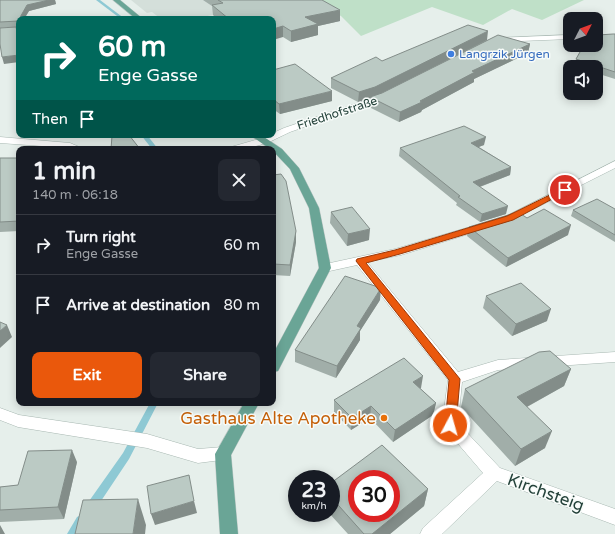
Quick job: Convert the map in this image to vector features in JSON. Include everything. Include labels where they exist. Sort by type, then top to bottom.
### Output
[{"type":"main road","points":[[116,0],[136,16]]},
{"type":"main road","points":[[260,138],[272,146]]},
{"type":"main road","points":[[276,149],[294,168],[314,208],[325,268],[276,361]]},
{"type":"main road","points":[[229,534],[223,454],[250,406]]},
{"type":"street","points":[[0,31],[16,30]]},
{"type":"street","points":[[492,42],[563,37]]},
{"type":"street","name":"Friedhofstraße","points":[[276,133],[392,94]]},
{"type":"street","name":"Friedhofstraße","points":[[241,146],[260,138]]},
{"type":"street","points":[[0,140],[70,146]]},
{"type":"street","points":[[325,268],[397,252],[510,218],[615,164]]},
{"type":"street","points":[[360,261],[455,379],[450,425],[494,473]]},
{"type":"street","points":[[455,379],[498,365],[615,357]]},
{"type":"street","points":[[0,414],[18,421],[146,441],[198,456],[223,454]]},
{"type":"street","name":"Kirchsteig","points":[[429,534],[494,473],[615,517]]},
{"type":"shaded area","points":[[131,0],[285,0],[208,16],[157,16],[152,12],[147,13]]},
{"type":"green space","points":[[285,0],[584,0],[542,20],[512,9],[483,25],[432,7],[361,36],[341,16],[330,10]]},
{"type":"building","points":[[0,0],[49,0],[27,5],[21,16],[16,16],[16,21],[0,22]]},
{"type":"building","points":[[218,0],[322,0],[340,10],[305,17],[318,24],[291,31],[283,26],[276,28],[276,16],[225,16],[212,5],[223,3]]},
{"type":"building","points":[[468,25],[488,31],[375,87],[359,92],[331,78],[376,57],[382,61]]},
{"type":"building","points":[[16,27],[16,55],[2,57],[0,28]]},
{"type":"building","points":[[615,34],[615,72],[603,68],[603,60],[576,59],[580,52],[603,52],[603,35]]},
{"type":"building","points":[[498,35],[530,44],[472,71],[475,72],[420,101],[422,102],[400,112],[370,97],[382,93]]},
{"type":"building","points":[[295,64],[332,91],[279,104],[276,102],[276,69]]},
{"type":"building","points":[[464,126],[486,137],[471,143],[511,167],[473,182],[508,206],[482,214],[458,197],[460,196],[400,148]]},
{"type":"building","points":[[112,138],[131,138],[138,146],[111,146]]},
{"type":"building","points":[[0,158],[16,158],[16,221],[0,222]]},
{"type":"building","points":[[281,174],[286,181],[296,231],[290,265],[276,264],[276,175]]},
{"type":"building","points":[[597,199],[615,209],[615,235],[573,210]]},
{"type":"building","points":[[352,207],[370,229],[348,234],[331,212]]},
{"type":"building","points":[[544,209],[571,225],[508,258],[469,227],[518,212],[527,218]]},
{"type":"building","points":[[345,276],[381,288],[357,326],[361,328],[337,366],[295,350]]},
{"type":"building","points":[[521,283],[551,309],[516,324],[486,296]]},
{"type":"building","points":[[0,322],[7,325],[0,331]]},
{"type":"building","points":[[550,351],[571,369],[517,397],[552,431],[521,449],[465,389],[539,352]]},
{"type":"building","points":[[404,358],[423,376],[413,382],[436,403],[395,430],[371,406],[352,418],[334,400]]},
{"type":"building","points":[[382,445],[428,489],[400,512],[400,470],[348,470]]},
{"type":"building","points":[[72,450],[58,507],[0,510],[0,487],[18,485],[28,451]]},
{"type":"building","points":[[348,470],[348,516],[340,507],[340,476]]},
{"type":"building","points":[[189,475],[194,501],[151,514],[147,486]]},
{"type":"building","points":[[138,499],[133,534],[75,534],[83,500]]},
{"type":"building","points":[[353,522],[387,522],[372,534],[364,534]]},
{"type":"waterway","points":[[98,0],[119,16]]},
{"type":"waterway","points":[[146,138],[153,146]]},
{"type":"waterway","points":[[91,507],[126,456],[152,406]]},
{"type":"waterway","points":[[72,534],[81,520]]},
{"type":"place","name":"Langrzik Jürgen","points":[[451,54]]},
{"type":"place","name":"Gasthaus Alte Apotheke","points":[[384,418]]},
{"type":"route","points":[[450,425],[455,379],[360,261],[397,252],[510,218],[565,190]]}]
